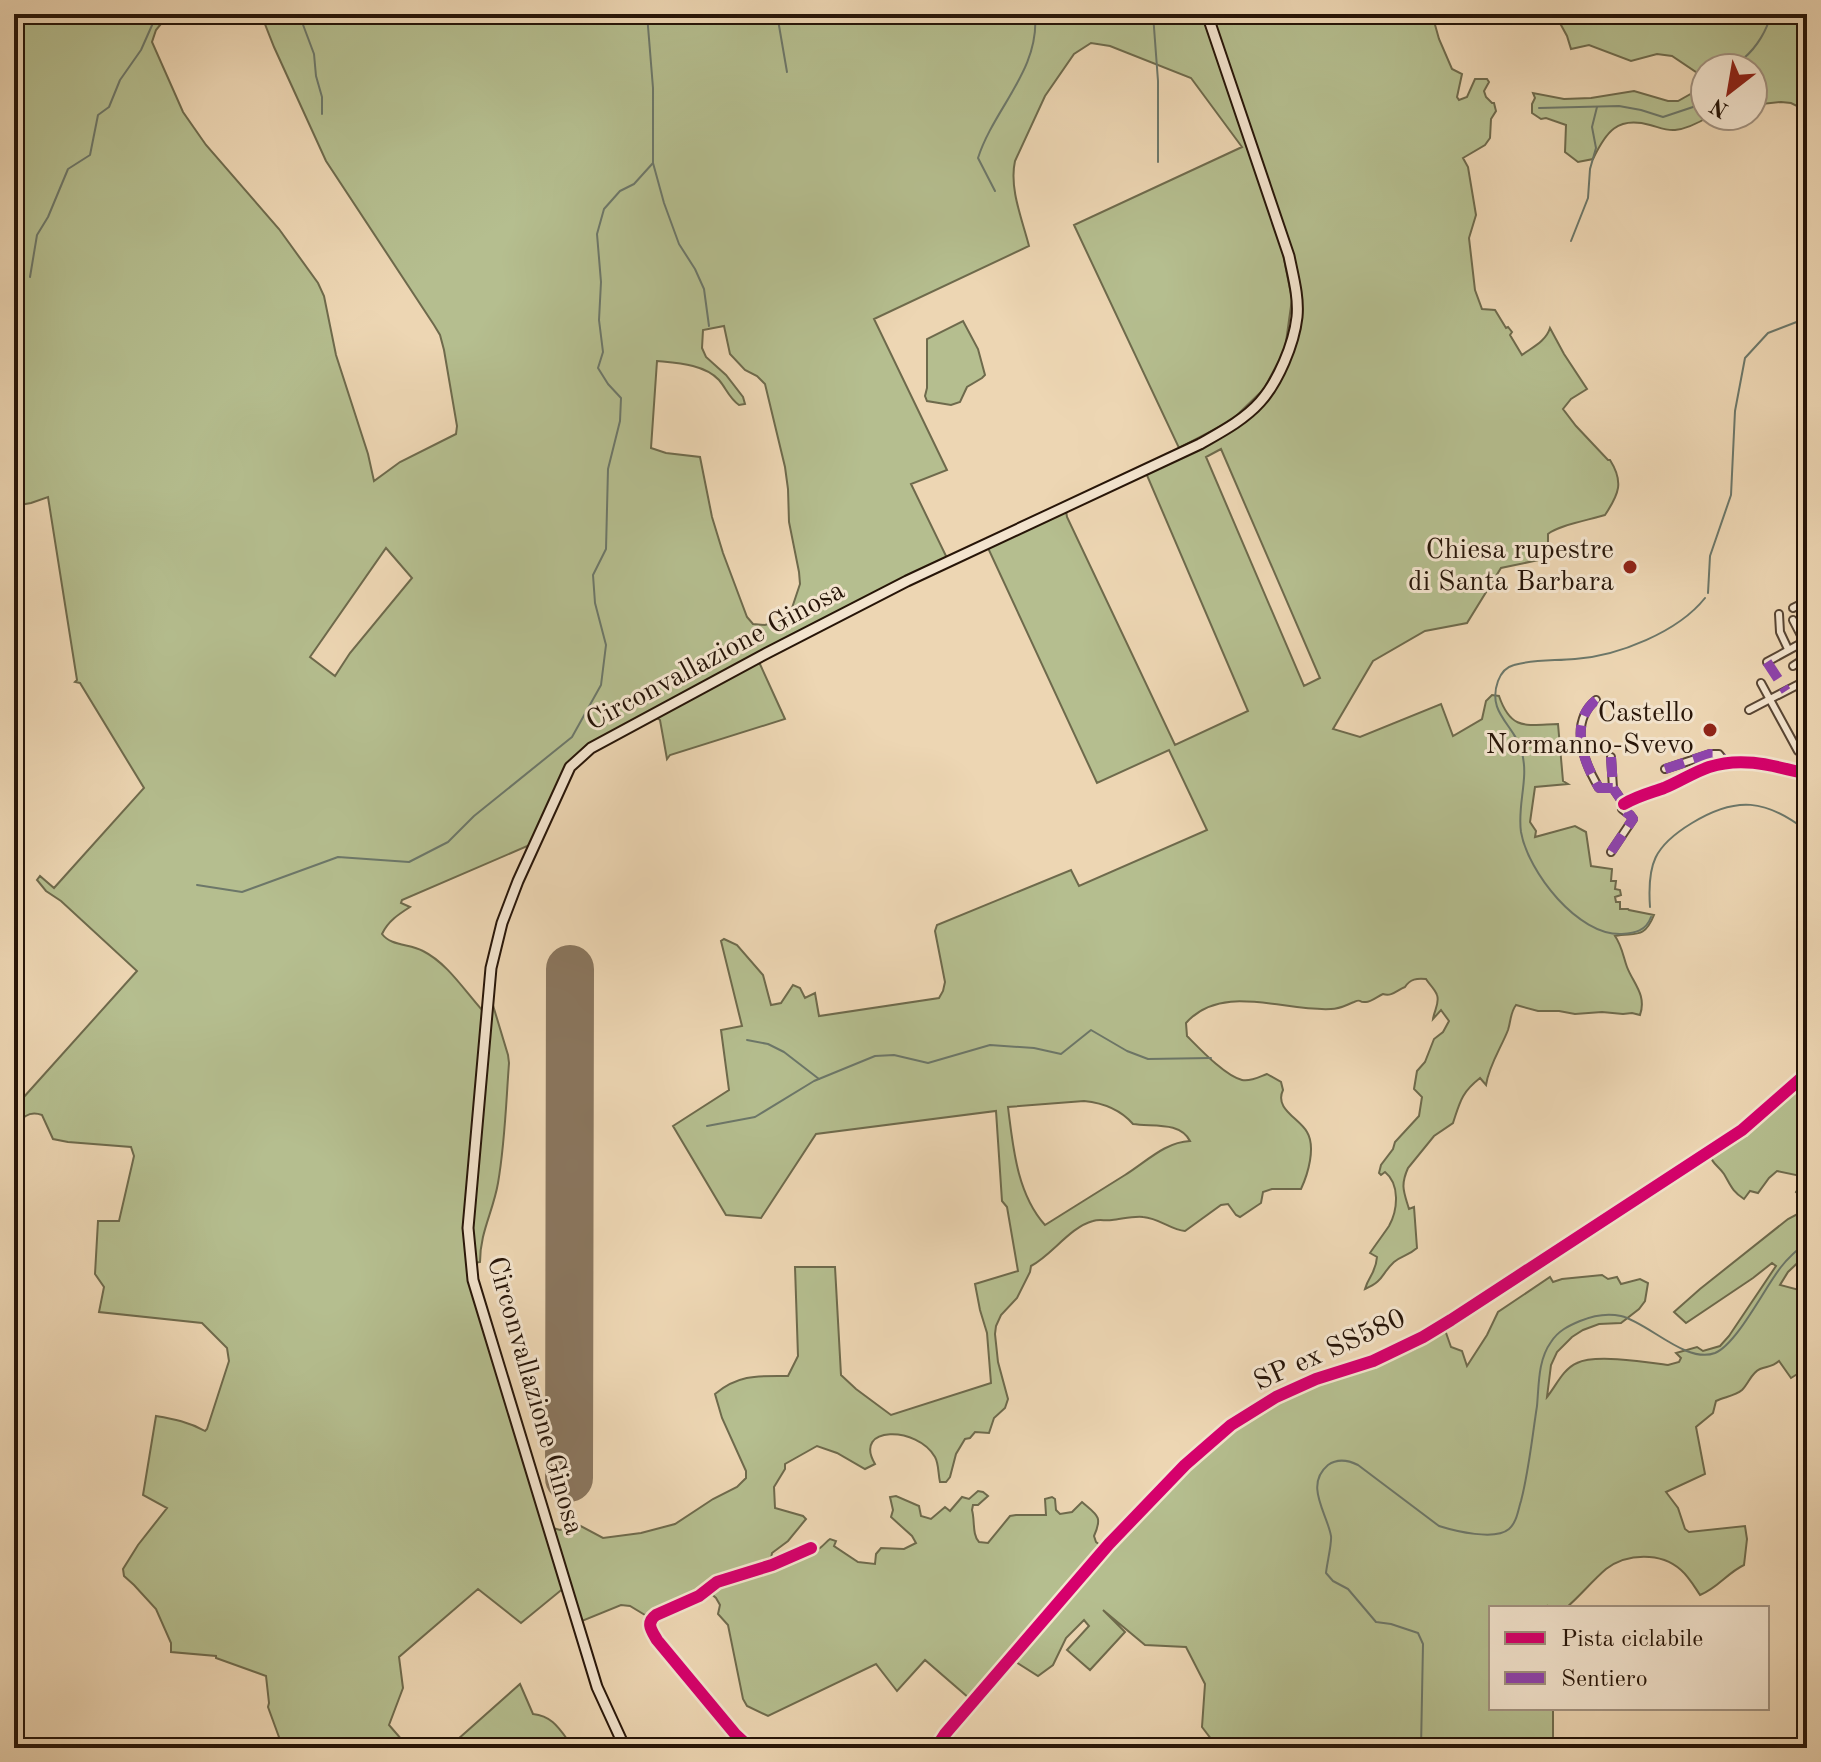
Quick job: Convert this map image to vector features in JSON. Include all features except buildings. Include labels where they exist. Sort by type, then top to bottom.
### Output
[{"type":"main road","name":"Circonvallazione Ginosa","points":[[625,1748],[597,1687],[473,1280],[468,1228],[491,968],[502,923],[570,767],[591,748],[907,581],[1200,444],[1234,424],[1261,401],[1289,350],[1297,317],[1295,287],[1289,256],[1207,14]]},
{"type":"street","points":[[1793,608],[1807,601]]},
{"type":"street","points":[[1779,614],[1780,632],[1788,649]]},
{"type":"street","points":[[1767,662],[1788,649],[1806,643],[1793,620]]},
{"type":"street","points":[[1793,666],[1807,657]]},
{"type":"street","points":[[1749,710],[1807,680]]},
{"type":"street","points":[[1761,683],[1798,751]]},
{"type":"street","points":[[1596,700],[1585,713],[1580,733],[1585,760],[1599,788],[1613,788]]},
{"type":"street","points":[[1665,769],[1710,754],[1719,754],[1726,763]]},
{"type":"street","points":[[1611,757],[1613,788],[1624,804]]},
{"type":"street","points":[[1611,852],[1633,819],[1622,809],[1624,804],[1642,793],[1732,761],[1769,764],[1807,774]]},
{"type":"street","name":"SP ex SS580","points":[[936,1748],[1109,1544],[1185,1465],[1231,1425],[1276,1397],[1316,1379],[1373,1361],[1433,1331],[1742,1130],[1807,1073]]},
{"type":"street","points":[[750,1748],[657,1640],[649,1623],[656,1615],[699,1596],[717,1582],[772,1565],[811,1548]]},
{"type":"green space","points":[[14,14],[169,14],[156,30],[152,42],[183,112],[206,145],[279,229],[324,296],[336,355],[374,481],[400,462],[456,434],[444,350],[434,325],[326,161],[261,14],[1204,14],[1282,249],[1292,299],[1285,349],[1264,389],[1231,421],[1179,448],[1074,225],[1242,147],[1191,78],[1110,46],[1091,43],[1074,54],[1045,96],[1015,161],[1015,193],[1029,246],[874,319],[947,470],[911,484],[947,558],[583,749],[572,760],[532,844],[402,900],[401,903],[410,907],[398,915],[382,934],[390,941],[432,956],[485,1010],[466,1247],[565,1587],[521,1623],[478,1589],[399,1657],[403,1688],[389,1725],[409,1748],[283,1748],[268,1707],[266,1676],[216,1656],[171,1652],[171,1643],[156,1609],[124,1576],[123,1569],[138,1545],[167,1508],[143,1495],[156,1416],[181,1421],[205,1431],[229,1361],[227,1348],[202,1323],[99,1312],[104,1287],[95,1274],[98,1221],[119,1221],[134,1156],[131,1147],[53,1139],[42,1115],[37,1114],[26,1116],[14,1129],[14,1108],[137,971],[37,880],[40,876],[54,888],[144,788],[80,683],[75,682],[48,497],[14,506]],"holes":[[[724,326],[730,354],[765,384],[785,467],[789,522],[800,584],[789,617],[765,625],[753,624],[747,617],[712,517],[700,457],[651,448],[657,361],[690,365],[706,371],[719,380],[739,405],[745,404],[743,397],[726,375],[706,357],[702,348],[703,330]],[[386,548],[412,578],[350,653],[335,676],[310,657]]]},
{"type":"green space","points":[[1212,14],[1432,14],[1452,69],[1462,74],[1457,97],[1459,100],[1467,97],[1475,79],[1487,79],[1489,82],[1484,91],[1494,103],[1496,111],[1491,119],[1490,138],[1485,145],[1463,158],[1468,167],[1476,215],[1469,238],[1475,290],[1482,309],[1495,310],[1512,332],[1510,335],[1522,355],[1542,340],[1550,328],[1587,389],[1571,399],[1563,409],[1610,460],[1617,475],[1618,488],[1605,515],[1567,525],[1548,534],[1548,558],[1501,568],[1467,623],[1425,631],[1373,661],[1333,729],[1360,737],[1441,704],[1453,736],[1482,719],[1486,701],[1492,695],[1499,696],[1509,715],[1521,724],[1558,724],[1563,781],[1568,784],[1535,787],[1530,822],[1536,831],[1535,837],[1575,826],[1586,832],[1591,866],[1612,869],[1611,881],[1616,881],[1615,889],[1620,890],[1621,895],[1615,897],[1616,902],[1620,902],[1620,909],[1654,915],[1643,932],[1615,936],[1641,995],[1640,1015],[1602,1012],[1575,1014],[1538,1011],[1516,1005],[1486,1085],[1480,1078],[1469,1088],[1453,1123],[1434,1136],[1408,1168],[1404,1189],[1409,1209],[1414,1207],[1417,1248],[1394,1262],[1379,1280],[1365,1289],[1377,1257],[1370,1253],[1389,1226],[1396,1205],[1393,1183],[1385,1172],[1379,1173],[1381,1165],[1395,1142],[1419,1116],[1422,1097],[1414,1089],[1417,1071],[1425,1062],[1434,1039],[1443,1032],[1449,1021],[1441,1010],[1433,1019],[1438,1001],[1435,991],[1426,979],[1420,979],[1411,981],[1392,994],[1383,994],[1368,1002],[1358,1000],[1334,1009],[1236,1001],[1201,1011],[1186,1023],[1187,1036],[1228,1073],[1242,1080],[1267,1074],[1281,1082],[1282,1103],[1310,1138],[1310,1160],[1301,1189],[1263,1192],[1261,1203],[1240,1217],[1228,1204],[1221,1205],[1185,1231],[1143,1217],[1093,1221],[1077,1229],[1031,1266],[1017,1298],[1001,1315],[996,1326],[998,1362],[1008,1399],[1005,1408],[994,1418],[989,1433],[975,1432],[965,1439],[946,1482],[940,1482],[935,1457],[927,1447],[902,1435],[890,1434],[879,1436],[872,1442],[870,1451],[875,1464],[865,1469],[817,1446],[785,1464],[774,1487],[775,1508],[806,1519],[788,1541],[772,1553],[771,1559],[787,1555],[791,1562],[820,1548],[830,1539],[836,1541],[834,1546],[858,1562],[875,1564],[876,1554],[881,1548],[904,1549],[916,1543],[891,1517],[890,1497],[896,1496],[919,1506],[921,1516],[931,1519],[945,1507],[950,1511],[962,1497],[969,1499],[978,1491],[988,1496],[978,1505],[973,1505],[972,1510],[975,1535],[979,1542],[988,1543],[1010,1516],[1046,1515],[1045,1499],[1052,1497],[1060,1514],[1072,1512],[1082,1502],[1095,1513],[1098,1524],[1094,1536],[1101,1546],[981,1688],[979,1686],[969,1698],[925,1660],[897,1691],[876,1664],[768,1716],[747,1706],[743,1699],[728,1625],[718,1614],[720,1605],[716,1598],[709,1592],[667,1610],[645,1615],[630,1606],[621,1605],[582,1621],[553,1528],[560,1530],[577,1524],[603,1538],[641,1533],[675,1524],[737,1487],[746,1478],[746,1471],[722,1418],[715,1394],[741,1380],[758,1376],[788,1376],[798,1356],[795,1267],[835,1267],[841,1375],[891,1415],[991,1383],[987,1333],[975,1284],[1018,1271],[1007,1207],[1002,1201],[996,1111],[816,1134],[761,1218],[726,1215],[673,1126],[729,1090],[721,1030],[742,1026],[721,941],[724,939],[737,945],[763,975],[771,1005],[781,1003],[793,985],[800,988],[805,998],[815,993],[819,1016],[939,998],[945,982],[935,931],[937,925],[1071,870],[1079,886],[1207,830],[1169,750],[1097,783],[988,548],[1066,511],[1175,745],[1248,711],[1146,473],[1223,435],[1279,379],[1300,301]],"holes":[[[1221,449],[1320,678],[1304,686],[1206,457]],[[1084,1101],[1111,1108],[1133,1124],[1180,1130],[1190,1141],[1164,1149],[1045,1225],[1022,1185],[1008,1107]]]},
{"type":"green space","points":[[1555,14],[1807,14],[1807,111],[1791,103],[1769,103],[1769,52],[1689,52],[1689,67],[1672,56],[1657,54],[1631,61],[1589,45],[1571,49]]},
{"type":"green space","points":[[1634,91],[1678,101],[1689,95],[1689,126],[1675,130],[1639,123],[1621,125],[1608,134],[1593,159],[1578,162],[1565,152],[1566,125],[1541,119],[1532,113],[1533,93],[1564,99]]},
{"type":"green space","points":[[963,321],[978,349],[985,375],[967,387],[960,402],[951,405],[927,401],[927,339]]},
{"type":"green space","points":[[759,662],[785,719],[670,755],[667,759],[660,720],[655,717]]},
{"type":"green space","points":[[492,1002],[509,1063],[498,1183],[482,1241],[480,1262],[475,1263],[472,1232]]},
{"type":"green space","points":[[1807,1077],[1807,1202],[1796,1192],[1803,1181],[1801,1176],[1777,1171],[1758,1193],[1750,1191],[1744,1199],[1713,1162],[1710,1152],[1766,1114]]},
{"type":"green space","points":[[1807,1209],[1807,1254],[1788,1272],[1780,1285],[1799,1290],[1807,1285],[1807,1342],[1803,1346],[1807,1368],[1791,1378],[1779,1361],[1757,1371],[1739,1392],[1716,1401],[1713,1413],[1696,1427],[1705,1474],[1666,1492],[1678,1508],[1689,1532],[1745,1526],[1744,1565],[1700,1595],[1673,1564],[1654,1558],[1634,1558],[1606,1569],[1568,1606],[1489,1606],[1489,1710],[1553,1710],[1551,1748],[1218,1748],[1202,1727],[1205,1684],[1186,1647],[1145,1645],[1103,1610],[1125,1632],[1090,1670],[1067,1650],[1089,1626],[1084,1620],[1066,1638],[1053,1665],[1038,1676],[1016,1662],[1191,1460],[1235,1423],[1296,1391],[1397,1357],[1445,1330],[1451,1347],[1462,1351],[1467,1366],[1498,1312],[1550,1277],[1553,1282],[1602,1275],[1608,1279],[1617,1277],[1621,1284],[1640,1279],[1648,1283],[1645,1301],[1621,1323],[1599,1324],[1583,1330],[1557,1352],[1551,1365],[1547,1397],[1568,1369],[1585,1360],[1668,1365],[1679,1362],[1681,1358],[1676,1353],[1697,1347],[1703,1351],[1720,1346],[1776,1266],[1772,1263],[1686,1323],[1674,1312],[1788,1219]]},
{"type":"green space","points":[[520,1684],[533,1714],[553,1722],[567,1739],[550,1748],[448,1748]]},
{"type":"waterway","points":[[30,277],[37,235],[68,169],[90,155],[98,115],[109,107],[120,80],[141,50],[157,14]]},
{"type":"waterway","points":[[299,14],[314,54],[322,114]]},
{"type":"waterway","points":[[197,885],[242,892],[338,857],[409,862],[448,842],[474,816],[572,737],[601,685],[606,645],[595,603],[593,575],[606,549],[608,469],[620,421],[621,398],[598,368],[603,352],[597,234],[604,209],[653,163],[653,88],[647,14]]},
{"type":"waterway","points":[[777,14],[787,72]]},
{"type":"waterway","points":[[995,191],[978,158],[1023,71],[1035,34],[1035,14]]},
{"type":"waterway","points":[[1153,14],[1158,81],[1158,162]]},
{"type":"waterway","points":[[1750,52],[1761,38],[1771,14]]},
{"type":"waterway","points":[[1791,14],[1807,19]]},
{"type":"waterway","points":[[1539,108],[1619,106],[1663,117],[1689,108]]},
{"type":"waterway","points":[[1571,241],[1588,198],[1590,169],[1596,148],[1592,127],[1597,107]]},
{"type":"waterway","points":[[653,163],[679,244],[704,289],[709,326]]},
{"type":"waterway","points":[[1708,593],[1710,556],[1731,495],[1735,411],[1745,358],[1768,333],[1807,318]]},
{"type":"waterway","points":[[1651,917],[1636,932],[1605,932],[1573,913],[1544,882],[1521,832],[1522,753],[1499,711],[1495,692],[1501,675],[1511,666],[1592,657],[1628,647],[1679,621],[1705,598]]},
{"type":"waterway","points":[[1650,907],[1652,868],[1661,848],[1679,831],[1708,814],[1737,805],[1764,807],[1778,812],[1807,831]]},
{"type":"waterway","points":[[707,1126],[755,1117],[814,1081],[875,1056],[894,1055],[928,1063],[990,1045],[1034,1048],[1061,1054],[1091,1030],[1148,1059],[1211,1058]]},
{"type":"waterway","points":[[747,1040],[768,1044],[784,1052],[819,1079]]},
{"type":"waterway","points":[[1421,1748],[1423,1644],[1418,1633],[1376,1622],[1348,1589],[1326,1573],[1331,1536],[1317,1490],[1321,1473],[1336,1461],[1350,1462],[1439,1526],[1475,1534],[1503,1533],[1517,1516],[1530,1454],[1541,1364],[1557,1335],[1585,1319],[1616,1315],[1632,1320],[1692,1353],[1715,1353],[1732,1339],[1781,1267],[1807,1242]]},
{"type":"runway","points":[[569,1478],[570,969]]},
{"type":"marked path","points":[[1767,662],[1786,691]]},
{"type":"marked path","points":[[1596,700],[1587,709],[1583,720],[1581,743],[1588,767],[1599,788],[1613,788]]},
{"type":"marked path","points":[[1798,751],[1807,747]]},
{"type":"marked path","points":[[1665,769],[1710,754],[1719,754],[1726,763]]},
{"type":"marked path","points":[[1611,757],[1613,788],[1624,804],[1622,809],[1633,819],[1611,852]]},
{"type":"cycle path","points":[[1624,804],[1703,769],[1734,762],[1758,763],[1807,774]]},
{"type":"cycle path","points":[[936,1748],[1109,1544],[1185,1465],[1231,1425],[1276,1397],[1316,1379],[1373,1361],[1451,1320],[1742,1130],[1807,1073]]},
{"type":"cycle path","points":[[750,1748],[657,1640],[650,1627],[651,1621],[656,1615],[699,1596],[717,1582],[772,1565],[811,1548]]},
{"type":"place","name":"Chiesa rupestre di Santa Barbara","points":[[1630,567]]},
{"type":"place","name":"Castello Normanno-Svevo","points":[[1710,730]]}]
